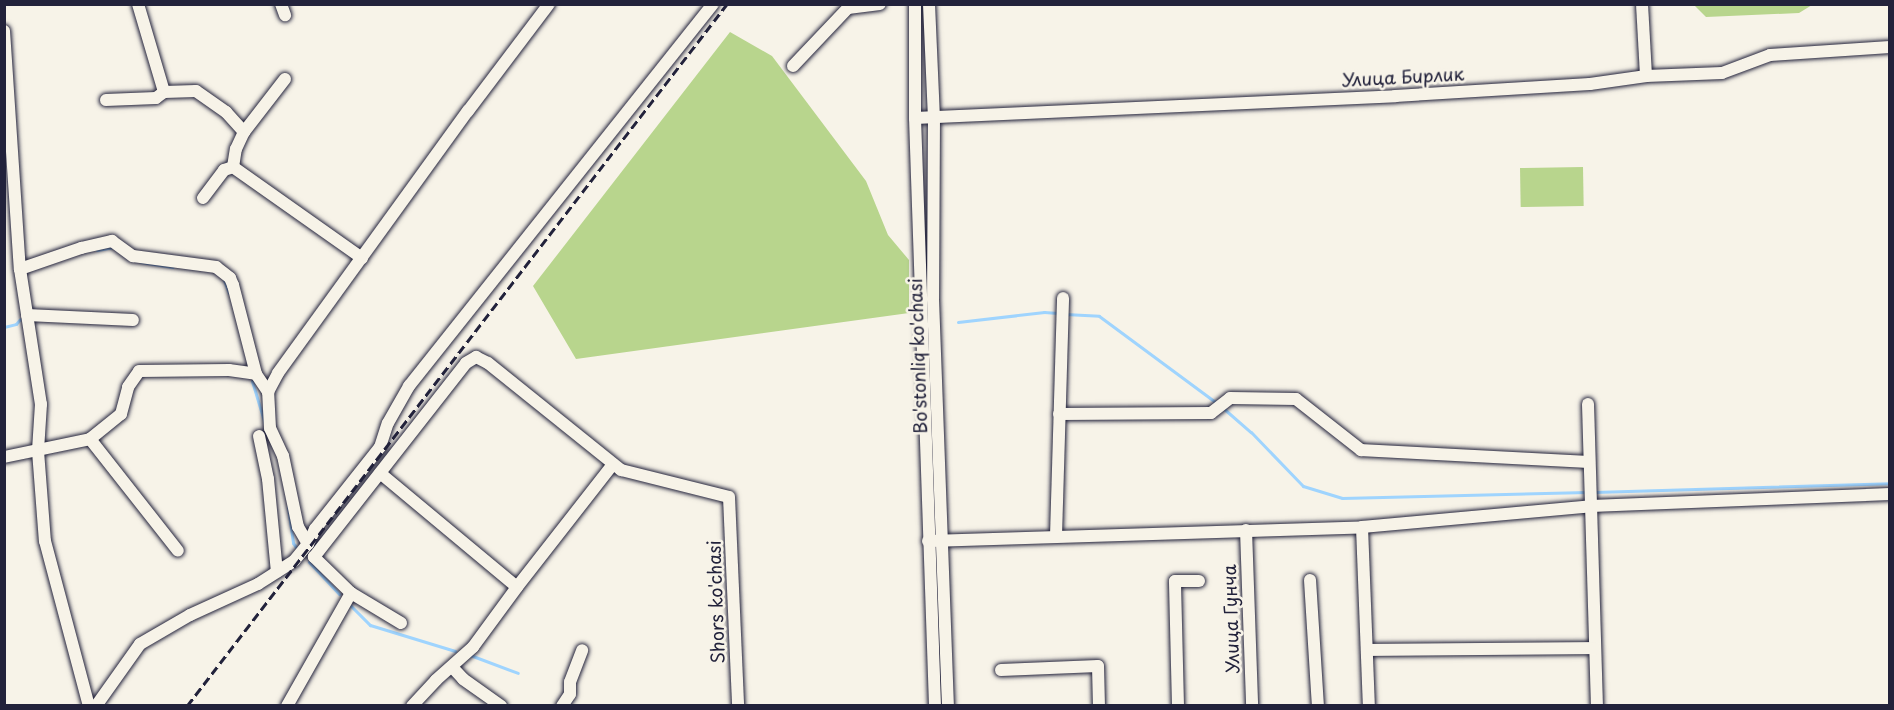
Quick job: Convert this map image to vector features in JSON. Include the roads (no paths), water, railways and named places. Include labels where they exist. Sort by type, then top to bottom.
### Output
[{"type":"street","points":[[138,4],[164,92]]},
{"type":"street","points":[[268,392],[278,373],[549,4]]},
{"type":"street","points":[[96,705],[140,644],[190,615],[258,584],[294,561],[308,544],[315,529],[380,447],[388,423],[409,386],[713,4]]},
{"type":"street","points":[[793,66],[848,8],[880,4]]},
{"type":"street","name":"Bo'stonliq ko'chasi","points":[[915,4],[915,118],[928,541],[936,705]]},
{"type":"street","name":"Bo'stonliq ko'chasi","points":[[929,4],[934,117],[933,299],[948,705]]},
{"type":"street","points":[[1642,4],[1646,76]]},
{"type":"street","points":[[4,31],[20,269],[41,404],[38,451],[45,540],[90,705]]},
{"type":"street","name":"Улица Бирлик","points":[[915,118],[1395,96],[1590,84],[1646,76],[1722,73],[1770,55],[1890,47]]},
{"type":"street","points":[[233,166],[236,149],[244,132],[285,79]]},
{"type":"street","points":[[106,100],[156,98],[164,92],[196,92],[226,112],[244,132]]},
{"type":"street","points":[[233,166],[362,258]]},
{"type":"street","points":[[203,198],[224,170],[233,166]]},
{"type":"street","points":[[20,269],[81,248],[112,242],[133,256],[216,267],[230,278],[256,374],[268,392],[270,428],[283,456],[298,527],[308,544]]},
{"type":"street","points":[[1056,536],[1063,301]]},
{"type":"street","points":[[27,315],[133,320]]},
{"type":"street","points":[[401,622],[351,593],[314,557],[466,363],[476,357],[488,363],[614,464],[517,586],[473,647],[412,705]]},
{"type":"street","points":[[4,457],[90,439],[121,414],[128,387],[139,371],[229,370],[256,374]]},
{"type":"street","points":[[1059,414],[1211,412],[1230,398],[1296,399],[1361,450],[1588,462]]},
{"type":"street","points":[[1588,404],[1597,705]]},
{"type":"street","points":[[259,436],[268,479],[277,572]]},
{"type":"street","points":[[90,439],[178,551]]},
{"type":"street","name":"Shors ko'chasi","points":[[614,464],[621,470],[729,497],[738,705]]},
{"type":"street","points":[[380,473],[517,586]]},
{"type":"street","points":[[928,541],[1362,527],[1590,504],[1890,494]]},
{"type":"street","points":[[1362,527],[1369,705]]},
{"type":"street","name":"Улица Гунча","points":[[1246,530],[1252,705]]},
{"type":"street","points":[[1311,580],[1317,705]]},
{"type":"street","points":[[1178,705],[1174,581],[1199,581]]},
{"type":"street","points":[[287,705],[351,593]]},
{"type":"street","points":[[1368,650],[1595,648]]},
{"type":"street","points":[[562,705],[570,694],[570,682],[582,650]]},
{"type":"street","points":[[1001,670],[1098,666],[1099,705]]},
{"type":"street","points":[[452,667],[463,679],[501,705]]},
{"type":"waterway","points":[[97,250],[114,247]]},
{"type":"waterway","points":[[141,262],[173,267]]},
{"type":"waterway","points":[[224,280],[229,293]]},
{"type":"waterway","points":[[958,322],[1044,312],[1058,313]]},
{"type":"waterway","points":[[1065,314],[1099,316],[1218,404]]},
{"type":"waterway","points":[[4,327],[16,324],[20,319]]},
{"type":"waterway","points":[[252,381],[265,424]]},
{"type":"waterway","points":[[1223,408],[1251,432],[1303,486],[1342,498],[1588,492]]},
{"type":"waterway","points":[[1594,492],[1890,483]]},
{"type":"waterway","points":[[288,507],[293,543],[298,550]]},
{"type":"waterway","points":[[309,562],[339,594]]},
{"type":"waterway","points":[[351,606],[370,625],[455,651]]},
{"type":"waterway","points":[[470,655],[518,673]]},
{"type":"railway","points":[[187,706],[727,4]]}]
